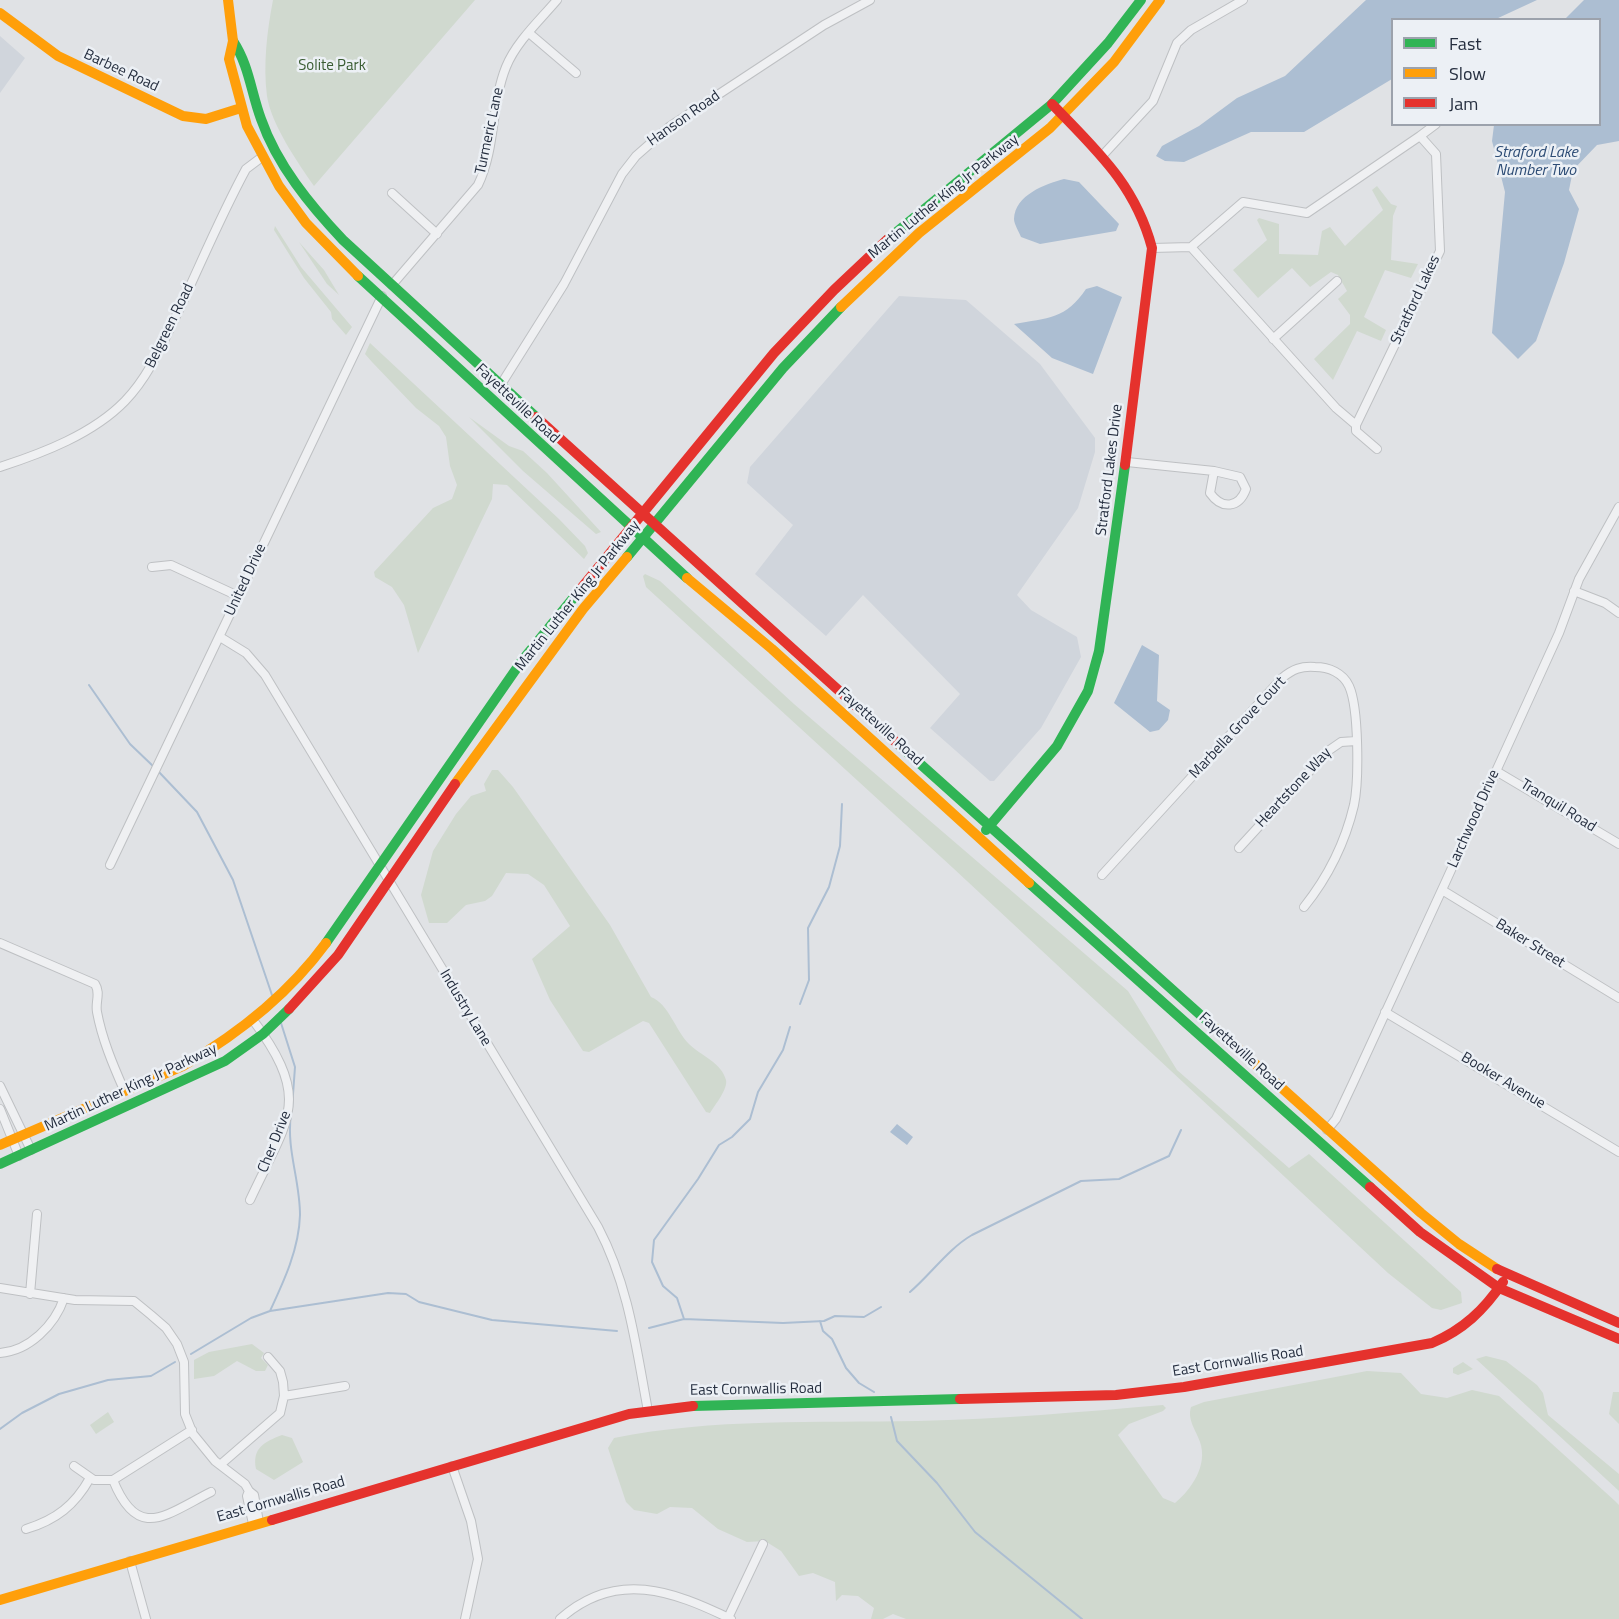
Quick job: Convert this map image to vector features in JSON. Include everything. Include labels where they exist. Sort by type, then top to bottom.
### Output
[{"type":"main road","name":"Fayetteville Road","points":[[228,0],[233,41],[229,59],[241,108],[262,157],[279,186],[306,223],[332,252],[495,406],[642,539],[772,649],[979,838],[1420,1232],[1499,1288],[1619,1339]]},
{"type":"main road","name":"Martin Luther King Jr Parkway","points":[[0,1145],[183,1066],[253,1020],[310,965],[516,669],[767,361],[834,290],[901,226],[1052,104],[1108,44],[1140,0]]},
{"type":"main road","name":"Martin Luther King Jr Parkway","points":[[0,1164],[199,1075],[225,1061],[263,1034],[321,976],[507,709],[583,609],[783,368],[834,313],[919,233],[1021,154],[1063,116],[1114,62],[1160,0]]},
{"type":"main road","name":"Barbee Road","points":[[0,13],[40,46],[64,60],[183,116],[206,119],[241,108]]},
{"type":"main road","name":"Fayetteville Road","points":[[233,41],[243,56],[261,120],[290,174],[330,226],[500,386],[1327,1130],[1459,1244],[1507,1275],[1619,1323]]},
{"type":"main road","name":"Stratford Lakes Drive","points":[[979,838],[1057,746],[1088,691],[1099,651],[1127,462],[1152,248],[1147,222],[1132,191],[1052,104]]},
{"type":"main road","name":"East Cornwallis Road","points":[[0,1600],[607,1420],[648,1411],[696,1406],[1116,1395],[1184,1387],[1432,1343],[1453,1335],[1473,1321],[1507,1275]]},
{"type":"street","name":"Turmeric Lane","points":[[392,285],[472,193],[482,177],[506,66],[513,53],[557,0]]},
{"type":"street","name":"Hanson Road","points":[[500,386],[555,300],[592,236],[622,174],[636,156],[669,127],[824,25],[870,0]]},
{"type":"street","points":[[1101,156],[1153,101],[1177,43],[1191,30],[1243,0]]},
{"type":"street","points":[[530,33],[576,73]]},
{"type":"street","points":[[1152,248],[1191,247],[1243,202],[1308,213],[1433,126]]},
{"type":"street","name":"Stratford Lakes","points":[[1356,425],[1440,251],[1436,154],[1420,136]]},
{"type":"street","name":"Belgreen Road","points":[[0,467],[79,434],[112,412],[133,392],[148,371],[165,339],[246,169],[262,157]]},
{"type":"street","points":[[392,193],[437,234]]},
{"type":"street","points":[[1191,247],[1336,408],[1356,425],[1356,431],[1377,449]]},
{"type":"street","points":[[1273,339],[1337,282]]},
{"type":"street","name":"United Drive","points":[[110,865],[382,297]]},
{"type":"street","points":[[1127,462],[1214,471],[1240,477],[1246,489],[1242,499],[1236,504],[1226,505],[1215,501],[1210,493],[1214,471]]},
{"type":"street","name":"Larchwood Drive","points":[[1327,1130],[1336,1119],[1442,890],[1559,633],[1574,591],[1619,507]]},
{"type":"street","points":[[152,567],[171,565],[238,596]]},
{"type":"street","points":[[1574,591],[1605,603],[1619,613]]},
{"type":"street","name":"Industry Lane","points":[[220,637],[246,652],[265,675],[613,1256],[630,1309],[648,1411]]},
{"type":"street","name":"Marbella Grove Court","points":[[1102,875],[1282,678],[1297,668],[1324,667],[1334,670],[1348,684],[1356,741],[1356,789],[1349,822],[1328,873],[1304,907]]},
{"type":"street","name":"Heartstone Way","points":[[1239,848],[1328,751],[1341,742],[1356,741]]},
{"type":"street","name":"Tranquil Road","points":[[1496,771],[1619,844]]},
{"type":"street","name":"Baker Street","points":[[1442,890],[1619,999]]},
{"type":"street","points":[[0,943],[95,984],[98,993],[97,1012],[110,1058],[124,1090]]},
{"type":"street","name":"Booker Avenue","points":[[1385,1012],[1619,1152]]},
{"type":"street","name":"Cher Drive","points":[[250,1200],[290,1108],[287,1078],[253,1020]]},
{"type":"street","points":[[1,1089],[32,1150]]},
{"type":"street","points":[[0,1109],[19,1156]]},
{"type":"street","points":[[30,1294],[37,1214]]},
{"type":"street","points":[[0,1288],[64,1298],[134,1302],[166,1329],[177,1344],[185,1368],[184,1404],[192,1430],[203,1448],[220,1465],[245,1484],[249,1491],[247,1496],[256,1523]]},
{"type":"street","points":[[0,1353],[15,1350],[39,1334],[56,1317],[64,1298]]},
{"type":"street","points":[[220,1465],[244,1442],[277,1417],[284,1396],[280,1371],[268,1357]]},
{"type":"street","points":[[284,1396],[345,1386]]},
{"type":"street","points":[[74,1466],[90,1478],[112,1480],[192,1430]]},
{"type":"street","points":[[452,1466],[477,1550],[478,1567],[465,1619]]},
{"type":"street","points":[[26,1529],[46,1523],[64,1512],[90,1478]]},
{"type":"street","points":[[112,1480],[125,1507],[137,1516],[146,1518],[160,1516],[211,1492]]},
{"type":"street","points":[[560,1619],[585,1602],[624,1589],[660,1590],[680,1596],[730,1618],[763,1544]]},
{"type":"street","points":[[130,1561],[146,1619]]},
{"type":"shaded area","points":[[0,36],[25,58],[0,93]]},
{"type":"shaded area","points":[[899,296],[966,300],[1040,364],[1095,438],[1095,452],[1078,508],[1017,595],[1031,610],[1077,637],[1081,657],[1041,728],[994,781],[990,781],[930,728],[960,694],[863,595],[826,636],[755,574],[793,525],[747,483],[750,467]]},
{"type":"green space","name":"Solite Park","points":[[273,0],[475,0],[314,186],[279,131],[267,96],[266,48]]},
{"type":"green space","points":[[1377,186],[1391,204],[1397,206],[1393,216],[1391,260],[1418,264],[1411,278],[1385,270],[1364,317],[1386,330],[1381,341],[1357,331],[1333,380],[1314,359],[1350,324],[1350,315],[1338,299],[1347,291],[1338,275],[1331,272],[1310,287],[1292,268],[1258,298],[1233,270],[1267,240],[1257,220],[1259,218],[1279,224],[1279,254],[1318,255],[1322,231],[1330,227],[1345,246],[1383,210],[1372,190]]},
{"type":"green space","points":[[275,226],[301,267],[352,327],[346,335],[304,278],[274,230]]},
{"type":"green space","points":[[299,242],[324,270],[339,295],[327,284]]},
{"type":"green space","points":[[370,343],[559,519],[585,546],[588,553],[584,559],[507,485],[493,484],[492,499],[418,653],[404,605],[392,587],[375,577],[374,572],[433,508],[452,499],[457,485],[450,466],[446,437],[439,426],[416,408],[365,354]]},
{"type":"green space","points":[[469,417],[509,446],[523,451],[547,473],[601,532],[596,534],[523,471]]},
{"type":"green space","points":[[645,574],[660,581],[794,704],[1128,991],[1177,1070],[1289,1168],[1309,1154],[1461,1292],[1462,1303],[1441,1310],[1432,1308],[1388,1273],[953,868],[646,587],[643,576]]},
{"type":"green space","points":[[492,770],[498,770],[513,787],[610,925],[651,997],[663,1005],[689,1044],[724,1074],[725,1088],[710,1113],[706,1112],[649,1023],[643,1021],[589,1052],[583,1051],[550,1000],[532,959],[570,926],[544,885],[528,874],[506,873],[492,896],[485,901],[466,905],[447,923],[429,923],[421,895],[433,851],[456,814],[471,796],[486,791],[484,784]]},
{"type":"green space","points":[[252,1344],[264,1353],[261,1358],[268,1365],[265,1371],[256,1371],[237,1361],[214,1376],[194,1379],[194,1360],[209,1352]]},
{"type":"green space","points":[[1486,1356],[1506,1361],[1537,1385],[1543,1393],[1548,1415],[1619,1474],[1619,1491],[1476,1359]]},
{"type":"green space","points":[[1463,1362],[1473,1369],[1458,1375],[1453,1373],[1453,1368]]},
{"type":"green space","points":[[1367,1371],[1401,1373],[1421,1394],[1447,1398],[1472,1390],[1499,1396],[1615,1501],[1619,1505],[1619,1619],[906,1619],[893,1614],[883,1619],[871,1619],[874,1608],[858,1596],[842,1595],[836,1601],[835,1582],[813,1573],[799,1576],[781,1551],[765,1541],[747,1542],[718,1529],[692,1508],[670,1507],[657,1514],[634,1510],[626,1502],[608,1448],[614,1438],[727,1424],[979,1419],[1163,1405],[1166,1408],[1163,1411],[1129,1424],[1118,1435],[1163,1498],[1175,1503],[1197,1476],[1202,1459],[1200,1442],[1191,1421],[1191,1407],[1204,1402]]},
{"type":"green space","points":[[1613,1392],[1619,1392],[1619,1424],[1609,1414]]},
{"type":"green space","points":[[108,1412],[114,1422],[96,1434],[90,1425]]},
{"type":"green space","points":[[282,1435],[292,1438],[303,1462],[274,1480],[256,1469],[256,1456],[265,1443]]},
{"type":"water","points":[[1366,0],[1537,0],[1498,18],[1391,18],[1391,80],[1304,132],[1251,132],[1184,162],[1165,161],[1156,156],[1162,146],[1199,126],[1237,98],[1285,76]]},
{"type":"water","name":"Straford Lake Number Two","points":[[1584,0],[1619,0],[1619,141],[1597,145],[1573,170],[1569,190],[1579,209],[1564,263],[1536,341],[1518,359],[1492,333],[1505,192],[1492,141],[1494,126],[1601,126],[1601,18],[1566,18]]},
{"type":"water","points":[[1064,179],[1079,182],[1119,224],[1116,231],[1040,244],[1021,237],[1014,219],[1020,203],[1032,192]]},
{"type":"water","points":[[1097,286],[1122,297],[1093,374],[1052,358],[1014,324],[1055,316],[1071,306],[1086,289]]},
{"type":"water","points":[[1142,645],[1159,655],[1157,701],[1170,710],[1168,720],[1159,730],[1150,732],[1114,703]]},
{"type":"water","points":[[897,1124],[913,1137],[907,1145],[890,1132]]},
{"type":"waterway","points":[[89,685],[130,744],[154,767]]},
{"type":"waterway","points":[[158,771],[197,812],[233,880],[273,998]]},
{"type":"waterway","points":[[800,1004],[809,980],[808,928],[829,887],[840,846],[842,804]]},
{"type":"waterway","points":[[281,1023],[295,1067],[292,1108]]},
{"type":"waterway","points":[[684,1319],[677,1298],[663,1286],[652,1262],[654,1240],[698,1179],[719,1145],[732,1137],[750,1119],[758,1092],[783,1050],[790,1027]]},
{"type":"waterway","points":[[270,1311],[290,1264],[299,1228],[299,1202],[290,1140],[291,1114]]},
{"type":"waterway","points":[[910,1292],[955,1247],[972,1235],[1081,1181],[1119,1179],[1169,1156],[1181,1130]]},
{"type":"waterway","points":[[191,1354],[251,1318],[270,1311],[388,1293],[406,1294],[419,1302],[492,1320],[617,1331]]},
{"type":"waterway","points":[[649,1328],[684,1319],[783,1323],[824,1321],[835,1316],[864,1317],[881,1307]]},
{"type":"waterway","points":[[820,1321],[823,1331],[832,1339],[846,1368],[859,1383],[874,1392]]},
{"type":"waterway","points":[[0,1429],[22,1413],[59,1394],[108,1380],[151,1376],[175,1362]]},
{"type":"waterway","points":[[891,1417],[897,1441],[937,1483],[975,1532],[1082,1619]]},
{"type":"traffic: fast","points":[[888,239],[1052,104],[1108,43],[1141,0]]},
{"type":"traffic: fast","points":[[233,41],[246,69],[268,136],[285,168],[319,213],[343,240],[536,417]]},
{"type":"traffic: fast","points":[[358,276],[687,578]]},
{"type":"traffic: fast","points":[[627,557],[783,368],[841,307]]},
{"type":"traffic: fast","points":[[986,830],[1057,746],[1088,691],[1099,651],[1125,465]]},
{"type":"traffic: fast","points":[[326,943],[521,662],[579,591]]},
{"type":"traffic: fast","points":[[898,744],[1215,1028]]},
{"type":"traffic: fast","points":[[1029,883],[1370,1187]]},
{"type":"traffic: fast","points":[[0,1164],[225,1061],[263,1034],[289,1009]]},
{"type":"traffic: fast","points":[[693,1406],[960,1399]]},
{"type":"traffic: slow","points":[[228,0],[233,41],[229,59],[247,126],[279,186],[306,223],[358,276]]},
{"type":"traffic: slow","points":[[841,307],[919,233],[1050,128],[1114,62],[1160,0]]},
{"type":"traffic: slow","points":[[0,13],[58,56],[183,116],[206,119],[241,108]]},
{"type":"traffic: slow","points":[[455,784],[583,609],[627,557]]},
{"type":"traffic: slow","points":[[687,578],[772,649],[1029,883]]},
{"type":"traffic: slow","points":[[0,1145],[183,1066],[203,1054],[242,1027],[279,996],[326,943]]},
{"type":"traffic: slow","points":[[1215,1028],[1421,1213],[1459,1244],[1497,1269]]},
{"type":"traffic: slow","points":[[0,1600],[272,1520]]},
{"type":"traffic: jam","points":[[1052,104],[1098,153],[1124,186],[1145,225],[1152,248],[1125,465]]},
{"type":"traffic: jam","points":[[579,591],[774,353],[834,290],[888,239]]},
{"type":"traffic: jam","points":[[536,417],[898,744]]},
{"type":"traffic: jam","points":[[289,1009],[338,955],[455,784]]},
{"type":"traffic: jam","points":[[1370,1187],[1420,1232],[1499,1288],[1619,1339]]},
{"type":"traffic: jam","points":[[1497,1269],[1619,1323]]},
{"type":"traffic: jam","points":[[960,1399],[1116,1395],[1184,1387],[1432,1343],[1454,1332],[1472,1318],[1503,1282]]},
{"type":"traffic: jam","points":[[272,1520],[629,1414],[693,1406]]}]
